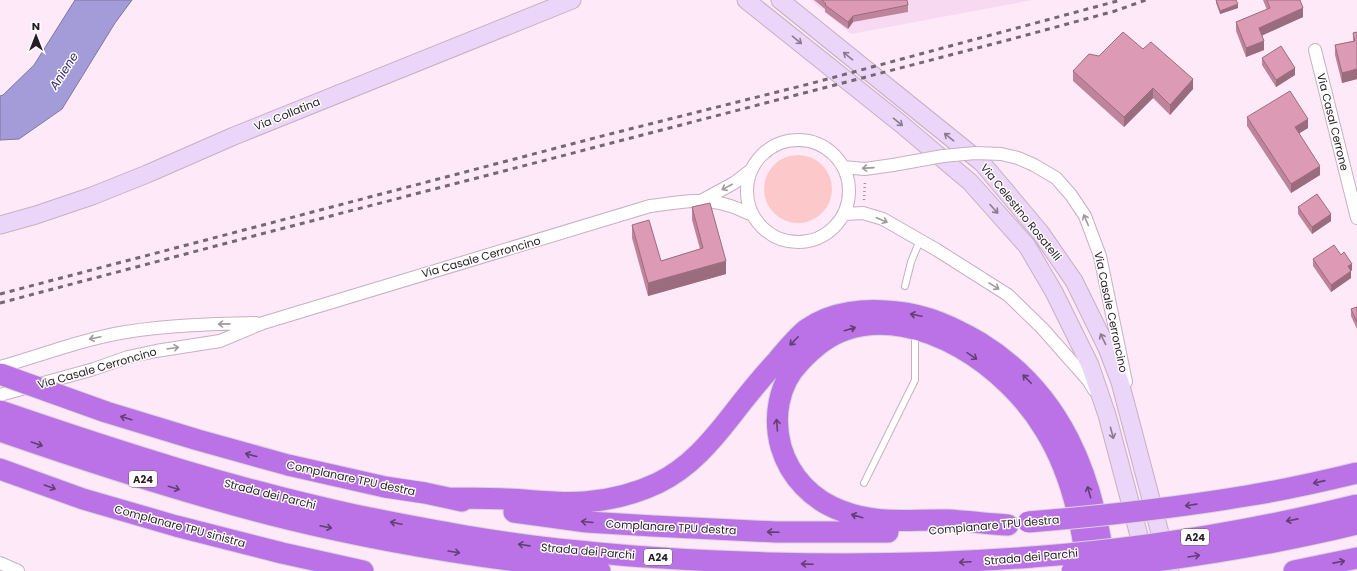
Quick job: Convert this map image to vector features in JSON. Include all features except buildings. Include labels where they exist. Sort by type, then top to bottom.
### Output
[{"type":"highway","points":[[448,498],[585,502],[626,495],[648,487],[678,471],[696,457],[723,428],[780,357],[808,328],[831,317],[846,314],[880,311],[907,313],[942,323],[961,332],[991,350],[1021,373],[1045,400],[1066,431],[1076,452],[1096,516],[1105,571]]},
{"type":"highway","points":[[1008,525],[949,520],[872,520],[841,511],[826,504],[809,491],[796,478],[788,465],[779,439],[777,422],[781,396],[786,381],[795,367],[817,345],[831,336],[859,326],[880,324],[909,328],[932,334],[953,344],[984,364],[1005,381],[1020,396],[1038,419],[1050,438],[1068,480],[1077,508],[1087,571]]},
{"type":"highway","name":"Complanare TPU destra","points":[[0,374],[106,412],[288,465],[385,487],[448,498],[503,510],[587,522],[776,532],[916,531],[1008,525],[1215,501],[1282,490],[1357,473]]},
{"type":"highway","name":"Strada dei Parchi","points":[[0,411],[192,474],[356,534],[504,560],[600,571]]},
{"type":"highway","name":"Strada dei Parchi","points":[[0,431],[183,491],[288,509],[355,515],[450,533],[528,545],[607,554],[702,561],[832,564],[936,564],[1032,557],[1174,541],[1260,526],[1357,505]]},
{"type":"highway","name":"Complanare TPU sinistra","points":[[0,470],[90,501],[176,526],[282,553],[363,571]]},
{"type":"highway","name":"Strada dei Parchi","points":[[1072,571],[1203,555],[1278,542],[1357,524]]},
{"type":"highway","points":[[1294,571],[1357,558]]},
{"type":"street","name":"Via Collatina","points":[[0,225],[36,215],[99,193],[234,136],[572,0]]},
{"type":"street","name":"Via Celestino Rosatelli","points":[[746,0],[900,123],[970,182],[1027,246],[1054,292],[1090,365],[1108,415],[1149,571]]},
{"type":"street","name":"Via Celestino Rosatelli","points":[[756,0],[766,15]]},
{"type":"street","name":"Via Celestino Rosatelli","points":[[780,0],[809,25],[982,163],[1040,232],[1074,281],[1107,348],[1120,382],[1170,571]]},
{"type":"street","name":"Via Casal Cerrone","points":[[1315,50],[1357,218]]},
{"type":"street","name":"Via Casale Cerroncino","points":[[701,201],[734,183],[751,170],[760,157],[773,147],[788,141],[804,140],[820,145],[833,154],[843,167],[849,182],[849,198],[844,214],[833,229],[817,239],[799,242],[781,239],[765,230],[753,215],[748,201],[747,185],[751,170]]},
{"type":"street","name":"Via Casale Cerroncino","points":[[843,167],[865,169],[943,156],[975,153],[1001,154],[1018,158],[1034,165],[1056,178],[1072,195],[1085,216],[1100,256],[1112,308],[1141,460]]},
{"type":"street","name":"Via Casale Cerroncino","points":[[0,395],[94,369],[128,357],[220,341],[263,323],[650,206],[701,201],[726,204],[753,215]]},
{"type":"street","points":[[844,214],[863,213],[883,219],[920,240],[1008,295],[1042,328],[1088,380],[1108,415]]},
{"type":"street","name":"Via Casale Cerroncino","points":[[0,367],[88,340],[126,332],[180,326],[263,323]]},
{"type":"street","points":[[0,563],[18,571]]},
{"type":"lane","points":[[905,286],[911,262],[920,240]]},
{"type":"lane","points":[[864,483],[915,380],[915,340]]},
{"type":"path","points":[[863,204],[865,177]]},
{"type":"shaded area","points":[[811,0],[1032,0],[851,34]]},
{"type":"shaded area","points":[[798,155],[811,158],[822,165],[829,176],[832,189],[829,202],[822,213],[811,220],[798,223],[785,220],[774,213],[767,202],[764,189],[767,176],[774,165],[785,158]]},
{"type":"water","name":"Aniene","points":[[75,0],[132,0],[115,23],[62,109],[19,139],[0,140],[0,96],[3,95],[34,65]]},
{"type":"railway","points":[[0,294],[606,135],[809,84],[1121,0]]},
{"type":"railway","points":[[0,303],[1012,39],[1115,11],[1146,0]]}]
